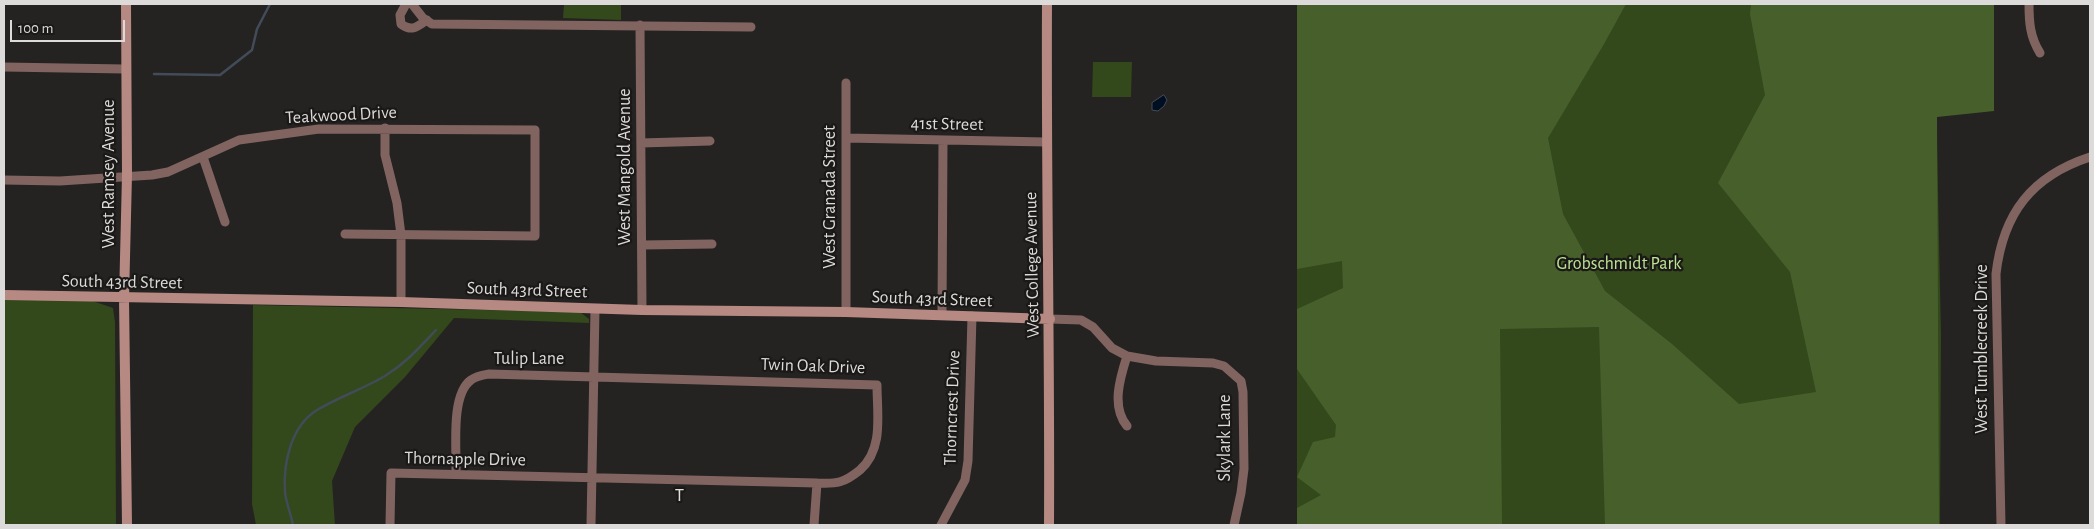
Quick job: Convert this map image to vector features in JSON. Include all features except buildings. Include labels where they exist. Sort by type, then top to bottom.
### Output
[{"type":"street","name":"West Ramsey Avenue","points":[[126,4],[127,176],[124,299],[128,525]]},
{"type":"street","points":[[406,4],[400,15],[401,24],[408,29],[430,22],[751,27]]},
{"type":"street","points":[[412,4],[416,12],[430,22]]},
{"type":"street","name":"West College Avenue","points":[[1047,4],[1046,142],[1050,319],[1049,525]]},
{"type":"street","points":[[2029,4],[2029,24],[2032,40],[2040,53]]},
{"type":"street","name":"West Mangold Avenue","points":[[640,25],[642,310]]},
{"type":"street","points":[[4,67],[126,69]]},
{"type":"street","name":"West Granada Street","points":[[846,83],[846,312]]},
{"type":"street","points":[[385,128],[385,155],[397,203],[401,235],[401,302]]},
{"type":"street","name":"Teakwood Drive","points":[[4,180],[60,181],[152,175],[168,172],[239,140],[319,129],[535,130],[535,236],[401,235]]},
{"type":"street","name":"41st Street","points":[[846,138],[1046,142]]},
{"type":"street","points":[[641,143],[710,141]]},
{"type":"street","points":[[942,315],[943,141]]},
{"type":"street","name":"West Tumblecreek Drive","points":[[2001,525],[1996,274],[1999,251],[2014,213],[2033,190],[2051,174],[2069,164],[2090,156]]},
{"type":"street","points":[[203,157],[225,222]]},
{"type":"street","points":[[345,234],[401,235]]},
{"type":"street","points":[[642,245],[712,244]]},
{"type":"street","name":"South 43rd Street","points":[[4,296],[401,302],[595,309],[846,312],[1050,319]]},
{"type":"street","points":[[591,525],[595,309]]},
{"type":"street","name":"Thorncrest Drive","points":[[941,525],[964,480],[968,461],[972,316]]},
{"type":"street","name":"Skylark Lane","points":[[1050,319],[1081,320],[1093,326],[1112,348],[1127,356],[1156,361],[1213,363],[1224,366],[1241,382],[1243,392],[1244,469],[1234,525]]},
{"type":"street","points":[[1127,356],[1119,384],[1118,396],[1122,420],[1127,426]]},
{"type":"street","name":"Tulip Lane","points":[[456,474],[458,404],[462,391],[470,381],[489,374],[595,376]]},
{"type":"street","name":"Twin Oak Drive","points":[[591,479],[836,484],[848,480],[870,462],[878,438],[876,385],[595,376]]},
{"type":"street","name":"Thornapple Drive","points":[[390,525],[391,473],[591,479]]},
{"type":"street","points":[[814,525],[816,483]]},
{"type":"green space","points":[[564,4],[621,4],[621,20],[563,18]]},
{"type":"green space","name":"Grobschmidt Park","points":[[1297,4],[1934,4],[1941,335],[1940,525],[1297,525]]},
{"type":"green space","name":"Grobschmidt Park","points":[[1297,4],[1626,4],[1548,138],[1563,214],[1605,291],[1672,344],[1739,404],[1816,392],[1790,272],[1718,183],[1765,95],[1750,14],[1751,4],[1994,4],[1994,111],[1937,117],[1939,525],[1605,525],[1599,327],[1500,329],[1502,525],[1297,525],[1297,508],[1321,495],[1297,477],[1313,442],[1335,437],[1336,425],[1297,369],[1297,309],[1343,288],[1342,261],[1297,269]]},
{"type":"green space","points":[[1093,62],[1132,62],[1131,97],[1092,97]]},
{"type":"green space","points":[[4,296],[81,297],[113,308],[115,322],[116,525],[4,525]]},
{"type":"green space","points":[[253,305],[580,312],[589,319],[589,323],[454,318],[405,377],[355,427],[332,481],[335,525],[256,525],[252,504]]},
{"type":"water","points":[[1164,95],[1167,100],[1164,106],[1158,111],[1152,110],[1152,103]]},
{"type":"waterway","points":[[154,74],[220,75],[252,50],[257,29],[270,4]]},
{"type":"waterway","points":[[293,525],[286,496],[285,481],[290,446],[301,425],[317,410],[377,381],[393,371],[436,330]]},
{"type":"district","name":"T","points":[[680,495]]}]
